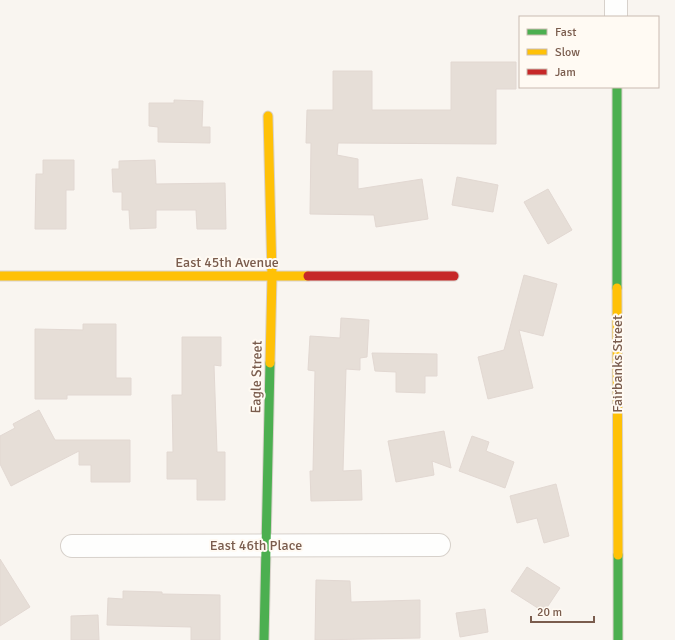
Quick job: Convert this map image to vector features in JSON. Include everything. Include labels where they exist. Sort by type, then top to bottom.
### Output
[{"type":"street","points":[[616,0],[616,16]]},
{"type":"street","name":"Fairbanks Street","points":[[616,88],[618,640]]},
{"type":"street","name":"Eagle Street","points":[[264,640],[272,276],[268,116]]},
{"type":"street","name":"East 45th Avenue","points":[[0,276],[454,276]]},
{"type":"street","name":"East 46th Place","points":[[72,546],[440,545]]},
{"type":"building","points":[[451,62],[516,62],[516,89],[496,89],[496,144],[338,143],[337,155],[358,159],[358,189],[422,179],[428,219],[376,227],[374,215],[310,214],[311,143],[306,143],[307,110],[333,110],[333,71],[372,71],[372,110],[451,110]]},
{"type":"building","points":[[174,100],[203,101],[202,127],[210,127],[210,143],[158,142],[158,127],[149,126],[149,103],[174,103]]},
{"type":"building","points":[[43,160],[74,160],[74,190],[66,190],[66,229],[35,229],[36,174],[43,174]]},
{"type":"building","points":[[155,160],[156,184],[225,183],[226,229],[197,229],[196,210],[156,210],[156,228],[130,229],[129,210],[122,210],[122,192],[113,192],[112,169],[119,169],[119,161]]},
{"type":"building","points":[[457,177],[498,185],[493,212],[452,205]]},
{"type":"building","points":[[548,189],[572,230],[548,244],[524,202]]},
{"type":"building","points":[[524,275],[557,284],[543,336],[519,330],[533,388],[488,399],[478,357],[504,350]]},
{"type":"building","points":[[341,318],[369,320],[367,357],[360,358],[360,370],[346,369],[343,471],[361,470],[362,500],[311,501],[310,471],[313,471],[315,371],[308,370],[310,336],[340,338]]},
{"type":"building","points":[[83,324],[116,324],[116,378],[131,378],[131,395],[67,395],[67,399],[35,399],[35,329],[83,330]]},
{"type":"building","points":[[182,337],[221,337],[221,366],[214,365],[217,452],[225,452],[225,500],[197,500],[197,479],[167,479],[167,452],[173,452],[172,395],[182,395]]},
{"type":"building","points":[[372,353],[437,354],[437,376],[425,376],[425,393],[396,392],[396,372],[375,371]]},
{"type":"building","points":[[39,410],[55,440],[130,440],[130,482],[91,482],[91,465],[79,465],[79,451],[11,486],[0,464],[0,436],[15,428],[13,424]]},
{"type":"building","points":[[444,431],[451,468],[432,461],[434,475],[396,482],[388,441]]},
{"type":"building","points":[[472,436],[489,442],[486,451],[514,462],[505,488],[459,471]]},
{"type":"building","points":[[556,484],[569,536],[544,543],[537,518],[517,523],[510,496]]},
{"type":"building","points":[[0,559],[30,607],[0,626]]},
{"type":"building","points":[[527,567],[560,588],[544,612],[511,591]]},
{"type":"building","points":[[316,580],[350,581],[351,602],[420,600],[420,638],[315,640]]},
{"type":"building","points":[[123,591],[162,592],[162,594],[220,595],[220,640],[191,640],[191,627],[107,625],[108,598],[123,599]]},
{"type":"building","points":[[485,609],[488,632],[460,637],[456,613]]},
{"type":"building","points":[[98,615],[99,640],[71,640],[71,616]]},
{"type":"traffic: fast","points":[[617,88],[617,288]]},
{"type":"traffic: fast","points":[[264,640],[270,363]]},
{"type":"traffic: fast","points":[[618,555],[618,640]]},
{"type":"traffic: slow","points":[[268,116],[272,276],[270,363]]},
{"type":"traffic: slow","points":[[0,276],[308,276]]},
{"type":"traffic: slow","points":[[617,288],[618,555]]},
{"type":"traffic: jam","points":[[308,276],[454,276]]}]
